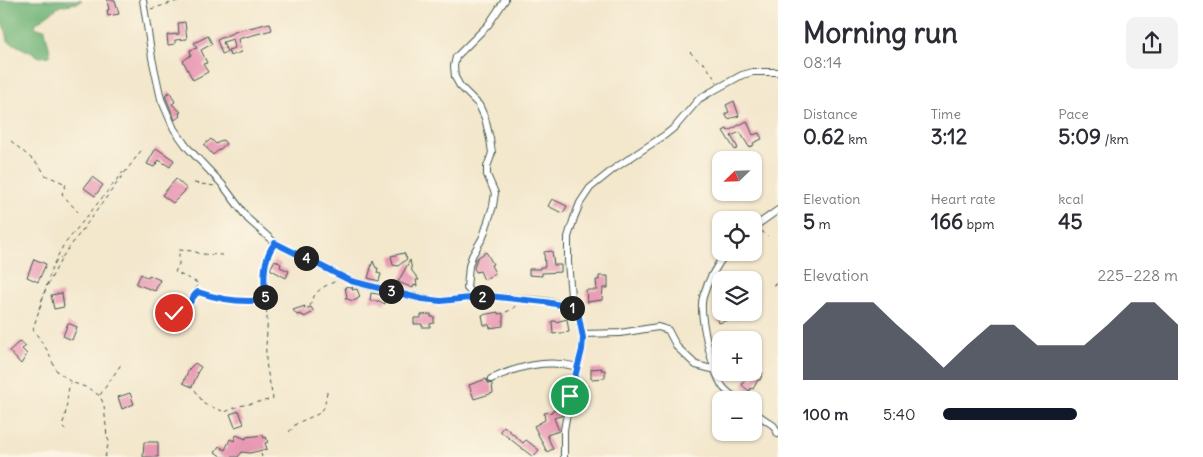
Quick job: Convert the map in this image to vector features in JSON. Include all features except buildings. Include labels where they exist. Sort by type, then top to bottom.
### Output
[{"type":"street","points":[[143,0],[152,58],[161,99],[174,129],[248,219],[275,243],[345,278],[428,300],[441,301],[489,296],[572,307]]},
{"type":"street","points":[[475,298],[466,288],[469,266],[472,256],[483,238],[496,193],[487,175],[487,167],[492,153],[485,118],[479,105],[460,86],[455,77],[454,66],[456,57],[488,25],[505,0]]},
{"type":"street","points":[[564,457],[564,430],[570,396],[582,350],[579,317],[572,307],[568,262],[568,237],[577,211],[590,188],[615,168],[675,127],[700,99],[742,75],[753,72],[778,72]]},
{"type":"street","points":[[762,223],[778,210]]},
{"type":"street","points":[[712,355],[701,309],[703,298],[722,261]]},
{"type":"street","points":[[582,334],[639,332],[658,328],[668,330],[677,347],[696,366],[712,369]]},
{"type":"street","points":[[491,379],[514,369],[543,363],[566,364],[578,367]]},
{"type":"street","points":[[721,381],[728,391]]},
{"type":"street","points":[[762,418],[774,426],[778,434]]},
{"type":"path","points":[[146,11],[182,0]]},
{"type":"path","points":[[690,52],[705,64],[720,87]]},
{"type":"path","points":[[11,141],[40,166],[46,175],[66,184],[62,194],[78,212]]},
{"type":"path","points":[[33,329],[53,265],[63,246],[143,148]]},
{"type":"path","points":[[33,329],[46,288],[63,256],[132,162]]},
{"type":"path","points":[[194,183],[225,189]]},
{"type":"path","points":[[762,232],[768,236]]},
{"type":"path","points":[[195,390],[204,404],[225,412],[239,406],[273,399],[266,361],[267,318],[264,282],[268,252],[275,243]]},
{"type":"path","points":[[171,314],[183,313],[189,307],[198,283],[175,272],[179,264],[179,250],[222,255]]},
{"type":"path","points":[[53,265],[63,256]]},
{"type":"path","points":[[310,306],[312,296],[322,286],[345,278]]},
{"type":"path","points":[[773,285],[778,283]]},
{"type":"path","points":[[192,297],[198,292],[213,298],[234,302],[265,300]]},
{"type":"path","points":[[506,312],[513,310],[518,301],[523,299]]},
{"type":"path","points":[[33,329],[47,350],[56,370],[71,382],[88,388],[100,396],[104,405],[109,441],[105,457]]},
{"type":"path","points":[[100,396],[122,363]]},
{"type":"path","points":[[576,378],[585,382],[588,387]]},
{"type":"path","points":[[65,430],[62,425],[71,382]]},
{"type":"path","points":[[289,432],[297,423],[318,414],[324,408],[327,392]]},
{"type":"green space","points":[[0,0],[82,0],[77,3],[60,6],[35,24],[36,28],[45,29],[49,49],[50,56],[40,57],[8,41],[6,31],[0,19]]},
{"type":"route","points":[[174,313],[183,313],[189,307],[192,297],[198,292],[213,298],[234,302],[265,300],[265,264],[268,252],[275,243],[351,281],[422,299],[441,301],[489,296],[572,307],[579,317],[583,338],[582,350],[570,396]]}]
